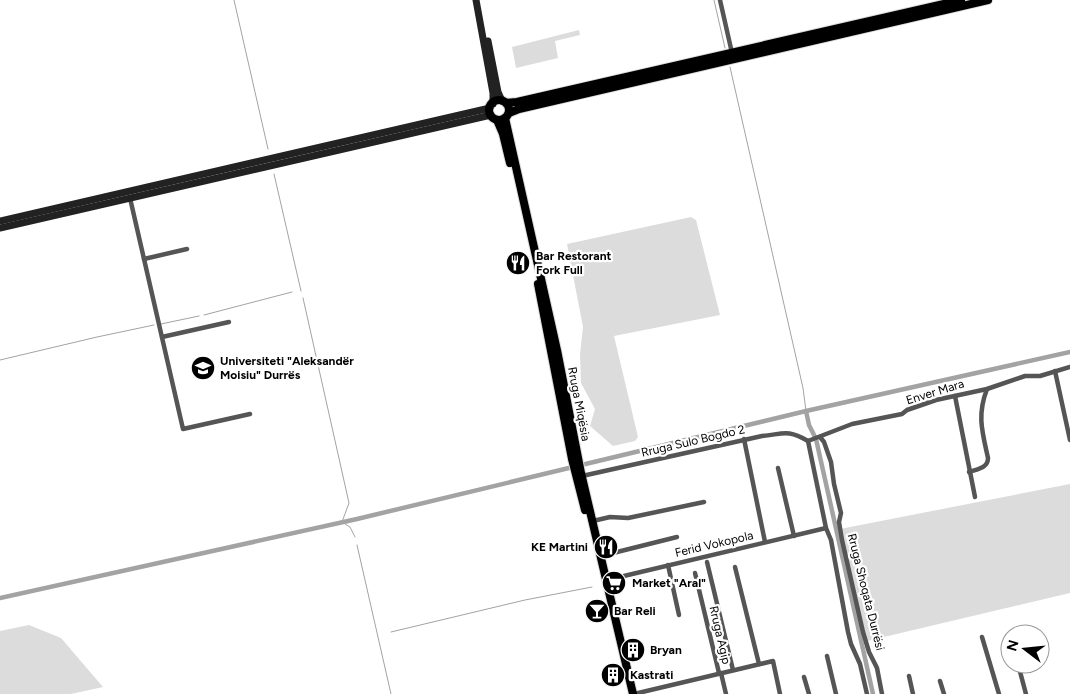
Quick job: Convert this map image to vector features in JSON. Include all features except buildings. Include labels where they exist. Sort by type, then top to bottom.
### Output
[{"type":"main road","points":[[497,113],[504,102],[517,102],[961,0]]},
{"type":"main road","points":[[497,113],[988,0]]},
{"type":"main road","name":"Rruga Miqësia","points":[[504,102],[508,107],[497,113],[528,239],[576,462],[593,521],[634,694]]},
{"type":"main road","name":"Rruga Miqësia","points":[[580,474],[628,694]]},
{"type":"street","points":[[476,0],[497,113]]},
{"type":"street","points":[[480,0],[498,92],[504,102]]},
{"type":"street","points":[[720,0],[732,53]]},
{"type":"street","points":[[0,228],[497,113]]},
{"type":"street","points":[[0,221],[497,113]]},
{"type":"street","points":[[130,198],[183,429],[250,414]]},
{"type":"street","points":[[144,259],[187,249]]},
{"type":"street","points":[[162,338],[229,322]]},
{"type":"street","name":"Enver Mara","points":[[808,441],[846,426],[902,414],[907,410],[936,400],[987,388],[1018,378],[1040,376],[1070,367]]},
{"type":"street","points":[[1055,371],[1070,440]]},
{"type":"street","points":[[969,472],[985,467],[988,463],[980,422],[981,408],[987,388]]},
{"type":"street","points":[[955,396],[975,496]]},
{"type":"street","name":"Rruga Sulo Bogdo 2","points":[[580,474],[744,439],[787,432],[798,435],[808,441]]},
{"type":"street","name":"Rruga Shoqata Durrësi","points":[[818,438],[824,442],[832,462],[834,484],[842,513],[840,522],[842,540],[863,632],[869,652],[877,668],[882,694]]},
{"type":"street","points":[[744,439],[765,542]]},
{"type":"street","points":[[808,441],[826,528],[831,540],[851,644],[860,664],[867,694]]},
{"type":"street","points":[[778,468],[794,536]]},
{"type":"street","points":[[593,521],[610,518],[628,518],[704,502]]},
{"type":"street","name":"Ferid Vokopola","points":[[606,580],[826,528]]},
{"type":"street","points":[[601,556],[677,537]]},
{"type":"street","points":[[707,562],[734,670]]},
{"type":"street","points":[[668,565],[679,615]]},
{"type":"street","points":[[735,567],[759,664]]},
{"type":"street","name":"Rruga Agip","points":[[695,573],[726,694]]},
{"type":"street","points":[[982,637],[999,694]]},
{"type":"street","points":[[827,656],[836,694]]},
{"type":"street","points":[[634,694],[773,661],[780,694]]},
{"type":"street","points":[[1021,674],[1026,694]]},
{"type":"street","points":[[909,676],[913,694]]},
{"type":"street","points":[[804,677],[809,694]]},
{"type":"street","points":[[940,681],[944,694]]},
{"type":"shaded area","points":[[579,30],[580,35],[555,41],[558,58],[516,68],[512,47]]},
{"type":"shaded area","points":[[691,217],[696,220],[720,315],[614,336],[638,437],[635,441],[613,446],[590,426],[595,409],[581,383],[580,354],[583,327],[567,244]]},
{"type":"shaded area","points":[[1070,484],[1070,593],[867,641],[840,529]]},
{"type":"shaded area","points":[[29,625],[61,638],[103,687],[71,694],[0,694],[0,631]]},
{"type":"waterway","points":[[234,0],[268,149]]},
{"type":"waterway","points":[[714,0],[725,48]]},
{"type":"waterway","points":[[730,67],[803,388],[806,411]]},
{"type":"waterway","points":[[274,174],[301,291]]},
{"type":"waterway","points":[[204,315],[292,292]]},
{"type":"waterway","points":[[303,298],[349,503],[342,522],[350,527],[355,537]]},
{"type":"waterway","points":[[161,324],[199,316]]},
{"type":"waterway","points":[[0,360],[154,325]]},
{"type":"waterway","points":[[0,598],[357,519],[806,411],[1070,352]]},
{"type":"waterway","points":[[806,411],[809,425],[816,439],[873,694]]},
{"type":"waterway","points":[[357,545],[391,694]]},
{"type":"waterway","points":[[391,632],[525,600],[592,587]]},
{"type":"place","name":"Bar Restorant Fork Full","points":[[518,263]]},
{"type":"place","name":"Universiteti \"Aleksandër Moisiu\" Durrës","points":[[203,368]]},
{"type":"place","name":"KE Martini","points":[[606,547]]},
{"type":"place","name":"Market \"Aral\"","points":[[614,583]]},
{"type":"place","name":"Bar Reli","points":[[597,611]]},
{"type":"place","name":"Bryan","points":[[633,650]]},
{"type":"place","name":"Kastrati","points":[[613,675]]}]
